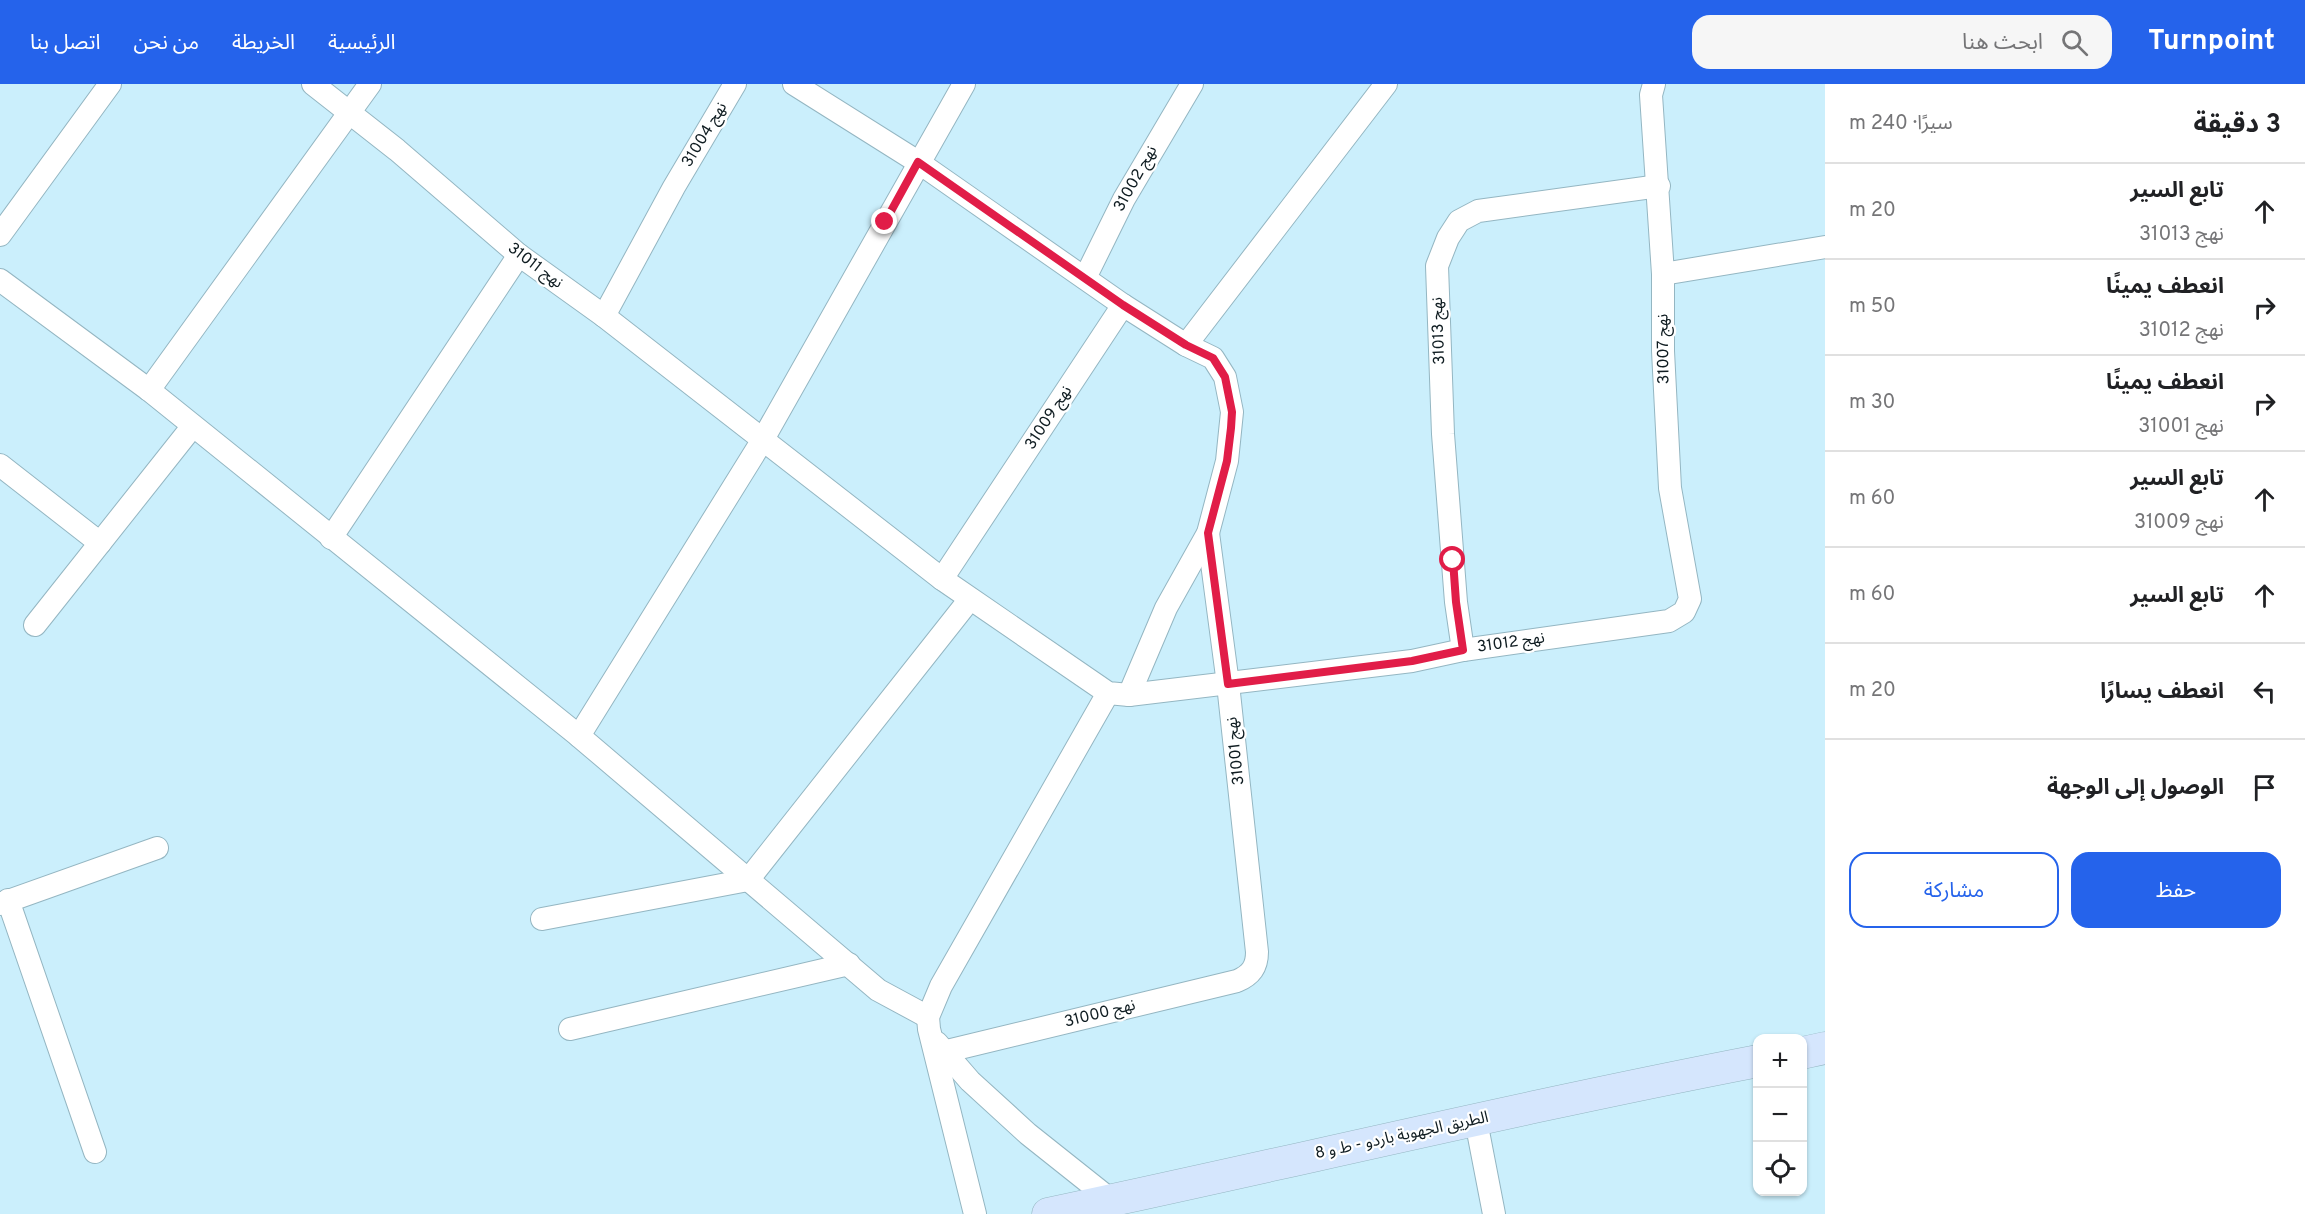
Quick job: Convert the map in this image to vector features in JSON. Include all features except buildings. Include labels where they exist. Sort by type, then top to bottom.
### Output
[{"type":"main road","points":[[1807,1052],[1825,1048]]},
{"type":"main road","name":"الطريق الجهوية باردو - ط و 8","points":[[1047,1214],[1573,1098],[1753,1062]]},
{"type":"street","points":[[0,235],[110,84]]},
{"type":"street","name":"نهج 31011","points":[[313,84],[350,112],[519,255],[604,316],[762,441]]},
{"type":"street","points":[[149,390],[370,84]]},
{"type":"street","name":"نهج 31004","points":[[604,316],[674,187],[735,84]]},
{"type":"street","points":[[794,84],[918,162],[1123,305],[1186,345],[1213,358],[1225,377],[1232,412],[1227,461],[1208,533],[1119,694],[941,986],[928,1023],[975,1214]]},
{"type":"street","points":[[579,736],[762,441],[964,84]]},
{"type":"street","name":"نهج 31002","points":[[1084,278],[1129,190],[1192,84]]},
{"type":"street","name":"نهج 31007","points":[[1654,84],[1651,96],[1659,186],[1663,274],[1663,351],[1670,488],[1690,599],[1684,612]]},
{"type":"street","points":[[1186,345],[1375,87]]},
{"type":"street","name":"نهج 31013","points":[[1463,650],[1456,602],[1440,377],[1437,266],[1448,238],[1459,220],[1478,211],[1659,186]]},
{"type":"street","points":[[1663,274],[1825,247]]},
{"type":"street","points":[[332,538],[519,255]]},
{"type":"street","points":[[0,280],[149,390],[192,427],[579,736],[878,990],[928,1023],[943,1052],[970,1081],[1028,1134],[1111,1200]]},
{"type":"street","name":"نهج 31009","points":[[942,579],[1123,305]]},
{"type":"street","points":[[35,625],[192,427]]},
{"type":"street","points":[[762,441],[970,600],[1119,694]]},
{"type":"street","points":[[0,465],[100,543]]},
{"type":"street","name":"نهج 31001","points":[[1208,533],[1228,684],[1257,952],[1253,970]]},
{"type":"street","points":[[542,919],[748,880],[970,600]]},
{"type":"street","name":"نهج 31012","points":[[1119,694],[1228,684],[1412,661],[1463,650],[1669,621],[1684,612]]},
{"type":"street","points":[[95,1152],[4,902],[157,848]]},
{"type":"street","points":[[570,1029],[849,964]]},
{"type":"street","name":"نهج 31000","points":[[943,1052],[1237,981],[1246,977],[1253,970]]},
{"type":"street","points":[[1476,1121],[1494,1214]]},
{"type":"route","points":[[885,222],[918,162],[1123,305],[1186,345],[1213,358],[1225,377],[1232,412],[1227,461],[1208,533],[1228,684],[1412,661],[1463,650],[1453,560]]}]
